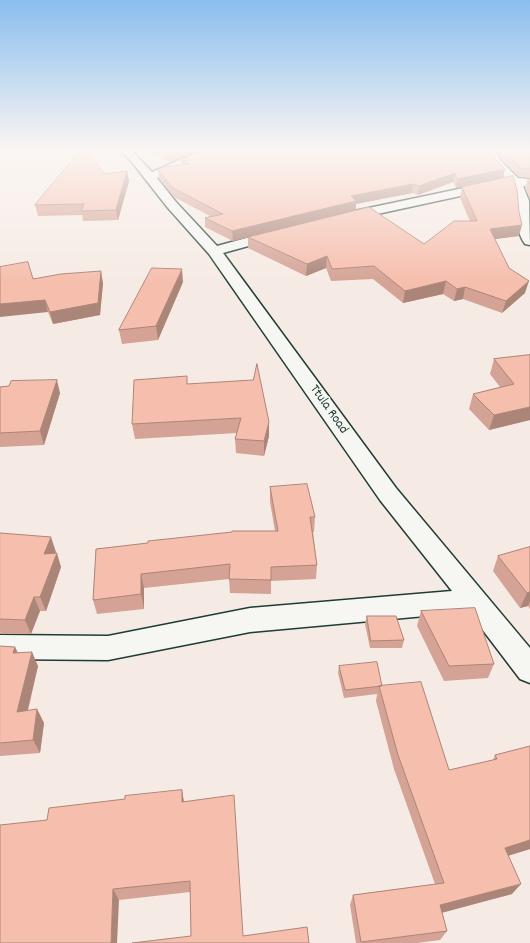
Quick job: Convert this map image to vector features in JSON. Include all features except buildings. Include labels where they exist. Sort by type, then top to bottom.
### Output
[{"type":"street","name":"Ttula Road","points":[[164,195],[214,251],[388,494],[530,670]]},
{"type":"street","points":[[331,220],[448,195]]},
{"type":"street","points":[[521,195],[526,236],[530,241]]},
{"type":"street","points":[[214,251],[288,231]]},
{"type":"street","points":[[0,647],[108,648],[250,620],[475,600]]}]
